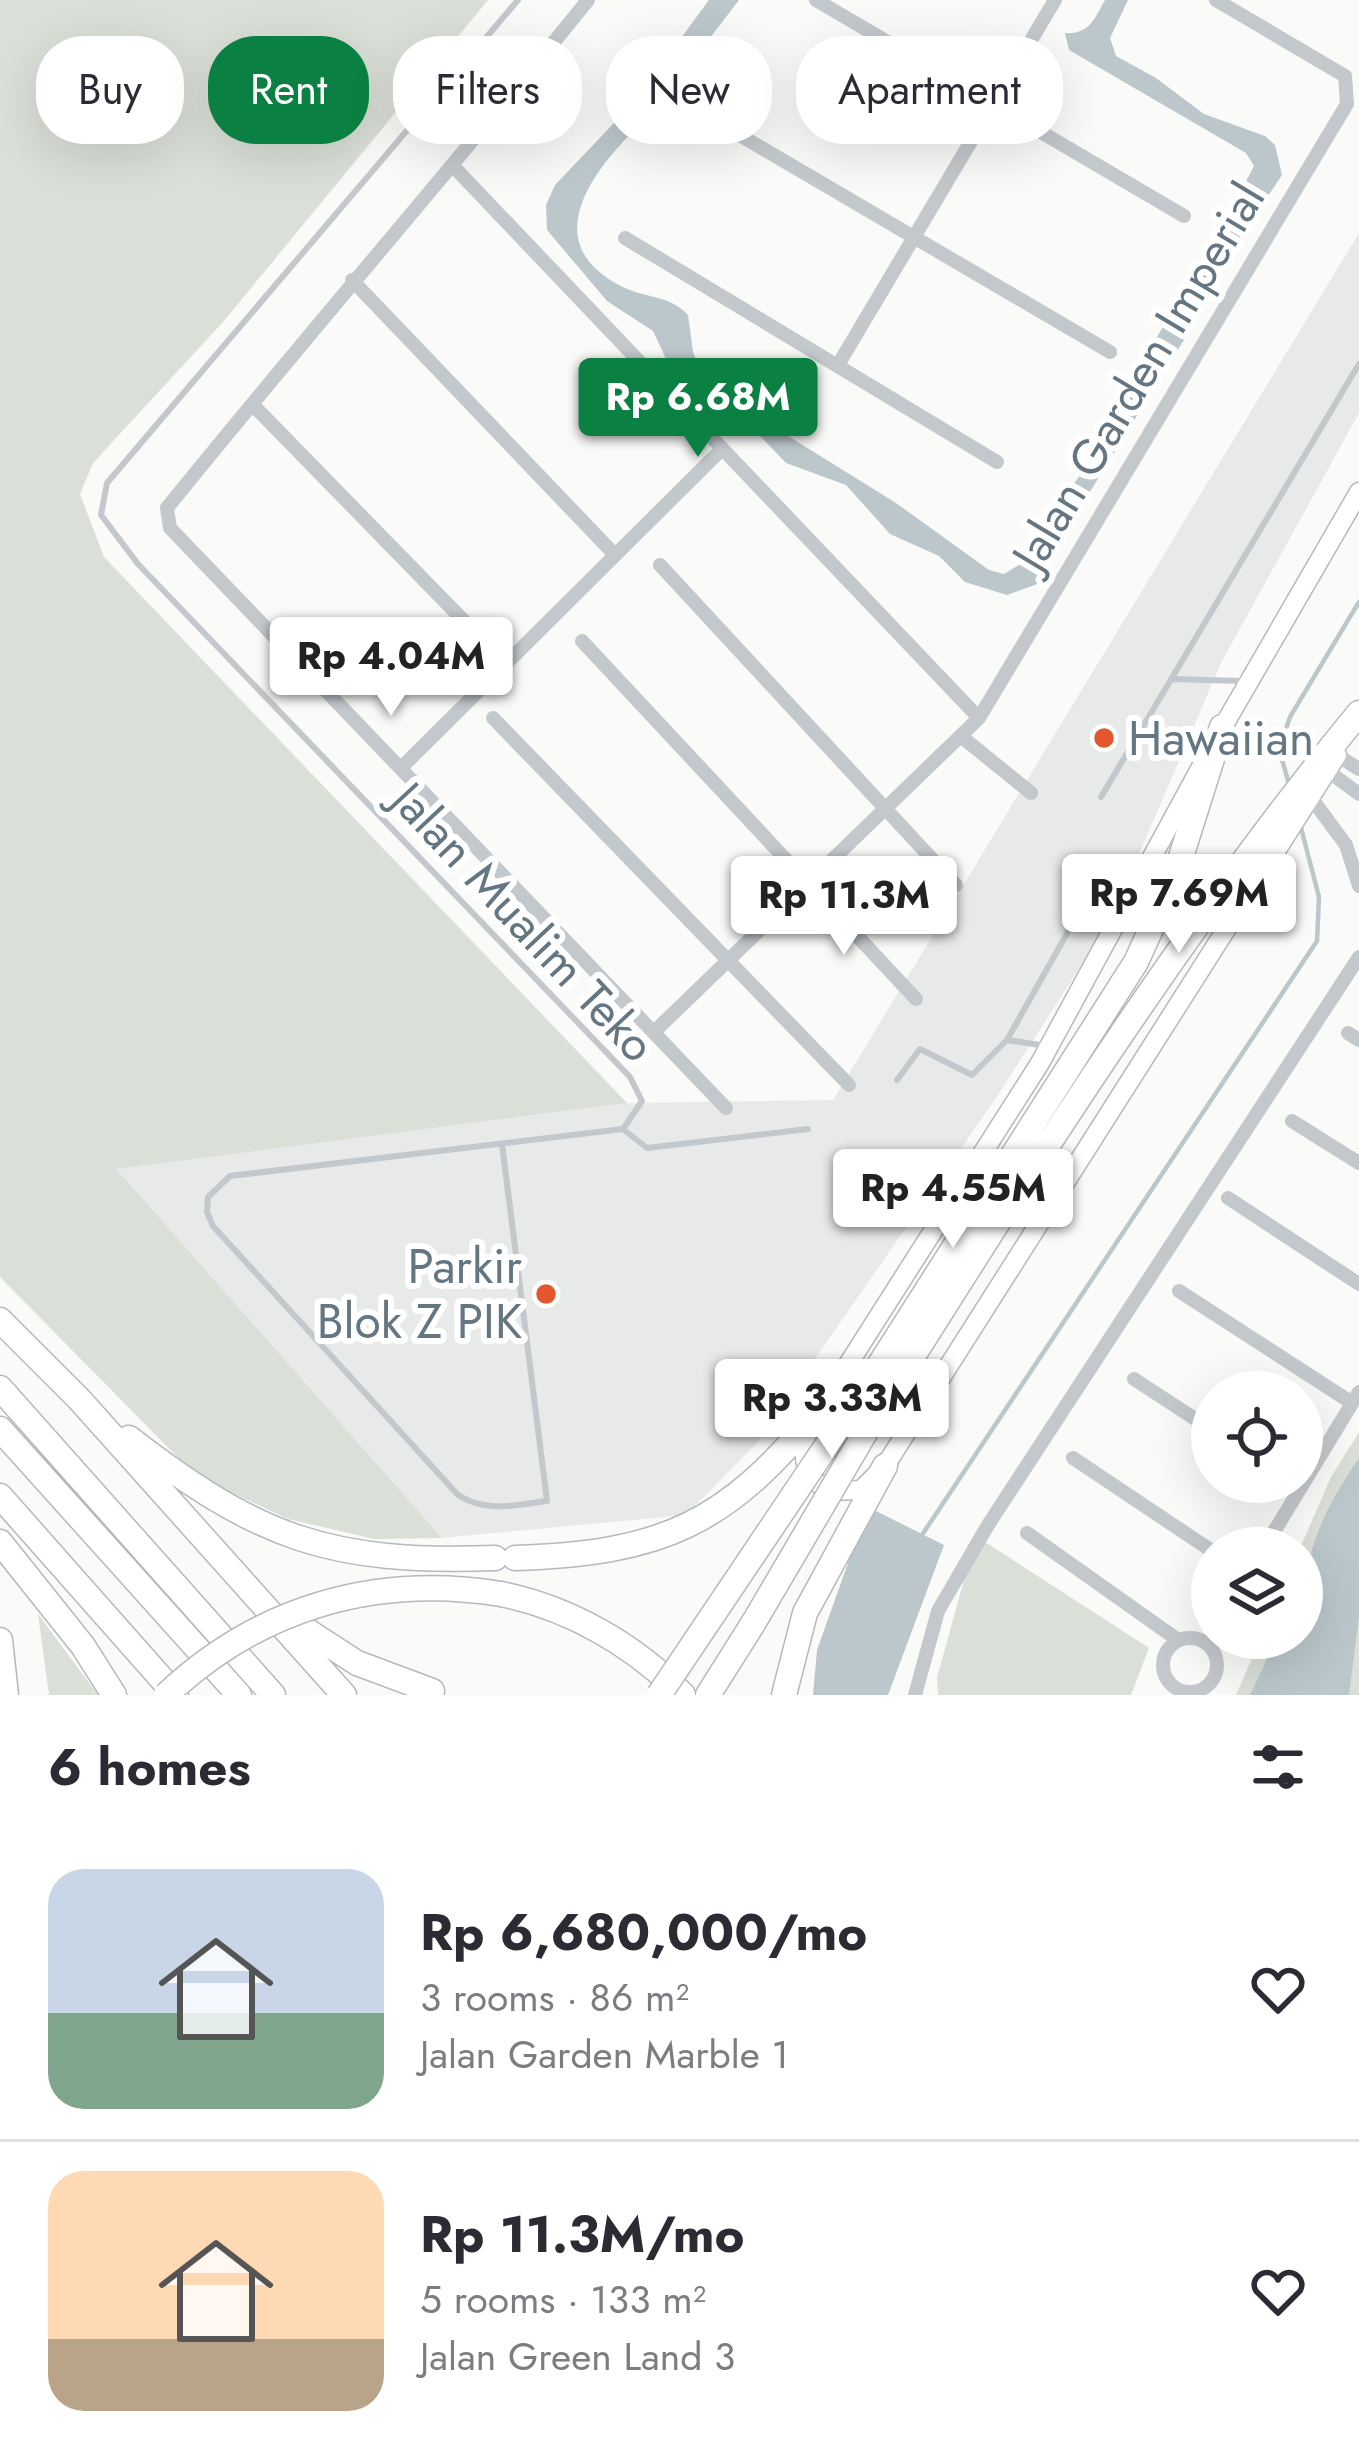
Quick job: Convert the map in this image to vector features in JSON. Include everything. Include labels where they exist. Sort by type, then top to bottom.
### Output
[{"type":"highway","points":[[639,1695],[719,1600],[862,1414],[1040,1156],[1358,719]]},
{"type":"highway","points":[[712,1695],[862,1414],[1136,962],[1174,876],[1222,727]]},
{"type":"highway","points":[[0,1320],[79,1400],[344,1695]]},
{"type":"highway","points":[[0,1388],[273,1695]]},
{"type":"highway","points":[[79,1400],[209,1498],[291,1538],[334,1551],[395,1559],[611,1553],[674,1534],[749,1485],[819,1409]]},
{"type":"highway","points":[[0,1429],[238,1695]]},
{"type":"highway","points":[[784,1695],[805,1613],[885,1466]]},
{"type":"highway","points":[[0,1496],[176,1695]]},
{"type":"highway","points":[[0,1542],[83,1646],[114,1695]]},
{"type":"highway","points":[[166,1695],[226,1647],[320,1602],[421,1587],[501,1594],[548,1607],[597,1630],[651,1665],[683,1695]]},
{"type":"highway","points":[[254,1595],[357,1663],[432,1691]]},
{"type":"highway","points":[[659,1695],[719,1600]]},
{"type":"highway","points":[[0,1640],[5,1695]]},
{"type":"main road","points":[[1313,785],[1280,847],[885,1466],[854,1493],[828,1491],[814,1482],[803,1452],[819,1409],[1049,1046],[1247,681],[1359,492]]},
{"type":"street","points":[[588,0],[167,508],[170,528],[726,1108]]},
{"type":"street","points":[[816,0],[877,36]]},
{"type":"street","points":[[1033,36],[1054,0]]},
{"type":"street","name":"Jalan Garden Imperial","points":[[979,718],[1347,104],[1345,76],[1216,0]]},
{"type":"street","points":[[754,144],[1110,352]]},
{"type":"street","points":[[838,365],[970,144]]},
{"type":"street","points":[[1060,144],[1184,216]]},
{"type":"street","points":[[454,166],[979,718],[655,1031]]},
{"type":"street","points":[[625,238],[998,462]]},
{"type":"street","points":[[352,280],[615,555]]},
{"type":"street","points":[[253,405],[505,663]]},
{"type":"street","points":[[403,766],[722,450]]},
{"type":"street","points":[[660,565],[956,885]]},
{"type":"street","points":[[582,641],[916,999]]},
{"type":"street","points":[[493,718],[849,1085]]},
{"type":"street","points":[[962,737],[1031,793]]},
{"type":"street","points":[[1313,785],[1359,769]]},
{"type":"street","points":[[1313,785],[1359,794]]},
{"type":"street","points":[[1313,785],[1346,845],[1359,886]]},
{"type":"street","points":[[915,1695],[938,1611],[988,1526],[1359,957]]},
{"type":"street","points":[[1292,1120],[1359,1163]]},
{"type":"street","points":[[1228,1198],[1359,1284]]},
{"type":"street","points":[[1179,1292],[1356,1397],[1323,1445]]},
{"type":"street","points":[[1134,1379],[1191,1416]]},
{"type":"street","points":[[1073,1458],[1191,1537]]},
{"type":"street","points":[[1027,1533],[1178,1640]]},
{"type":"street","points":[[1155,1695],[1164,1674],[1166,1651],[1178,1640],[1191,1637]]},
{"type":"street","points":[[1164,1674],[1188,1692],[1210,1685],[1216,1659]]},
{"type":"lane","name":"Jalan Mualim Teko","points":[[518,0],[107,483],[101,515],[138,564],[630,1077],[642,1101],[638,1114],[623,1129]]},
{"type":"lane","points":[[1101,797],[1359,364]]},
{"type":"lane","points":[[1173,679],[1247,681]]},
{"type":"lane","points":[[897,1080],[920,1049],[972,1075],[1006,1040],[1096,882],[1146,872]]},
{"type":"lane","points":[[1006,1040],[1049,1046]]},
{"type":"lane","points":[[502,1144],[547,1501],[493,1507],[475,1506],[458,1495],[206,1212],[208,1197],[230,1176],[623,1129],[647,1148],[808,1129]]},
{"type":"shaded area","points":[[0,0],[488,0],[458,36],[393,36],[393,115],[223,322],[93,463],[80,494],[104,557],[627,1103],[116,1169],[442,1538],[374,1539],[288,1519],[196,1476],[0,1277]]},
{"type":"shaded area","points":[[709,0],[739,0],[711,36],[683,36]]},
{"type":"shaded area","points":[[1105,0],[1128,0],[1110,38],[1116,56],[1156,78],[1204,114],[1265,136],[1275,145],[1282,175],[1231,251],[1200,314],[1070,524],[1040,583],[1007,595],[965,582],[939,556],[890,534],[846,485],[786,463],[761,437],[706,406],[667,361],[653,331],[607,301],[547,230],[546,205],[555,185],[606,131],[606,144],[622,144],[593,180],[578,218],[584,255],[598,271],[630,290],[673,303],[688,315],[693,352],[706,385],[896,503],[989,570],[1004,574],[1027,560],[1054,510],[1106,441],[1119,400],[1149,374],[1152,346],[1196,268],[1226,244],[1228,216],[1254,166],[1246,153],[1069,50],[1065,33],[1086,28]]},
{"type":"shaded area","points":[[1359,233],[1359,413],[1221,663],[1111,919],[996,1098],[756,1444],[686,1515],[442,1538],[115,1169],[627,1103],[833,1100]]},
{"type":"shaded area","points":[[1359,1432],[1359,1695],[1236,1695],[1252,1659],[1323,1659],[1323,1527],[1309,1527],[1331,1477]]},
{"type":"shaded area","points":[[1359,1458],[1359,1616],[1349,1695],[1250,1695],[1267,1659],[1323,1659],[1320,1527]]},
{"type":"shaded area","points":[[868,1507],[944,1545],[888,1695],[813,1695],[817,1650]]},
{"type":"shaded area","points":[[976,1536],[1149,1648],[1131,1695],[938,1695],[937,1678]]},
{"type":"shaded area","points":[[38,1614],[98,1695],[49,1695]]},
{"type":"waterway","points":[[1289,784],[1279,749],[1290,717],[1359,602]]},
{"type":"waterway","points":[[918,1541],[1317,941],[1319,897],[1300,824]]},
{"type":"place","name":"Hawaiian","points":[[1104,738]]},
{"type":"place","name":"Parkir Blok Z PIK","points":[[546,1294]]}]
